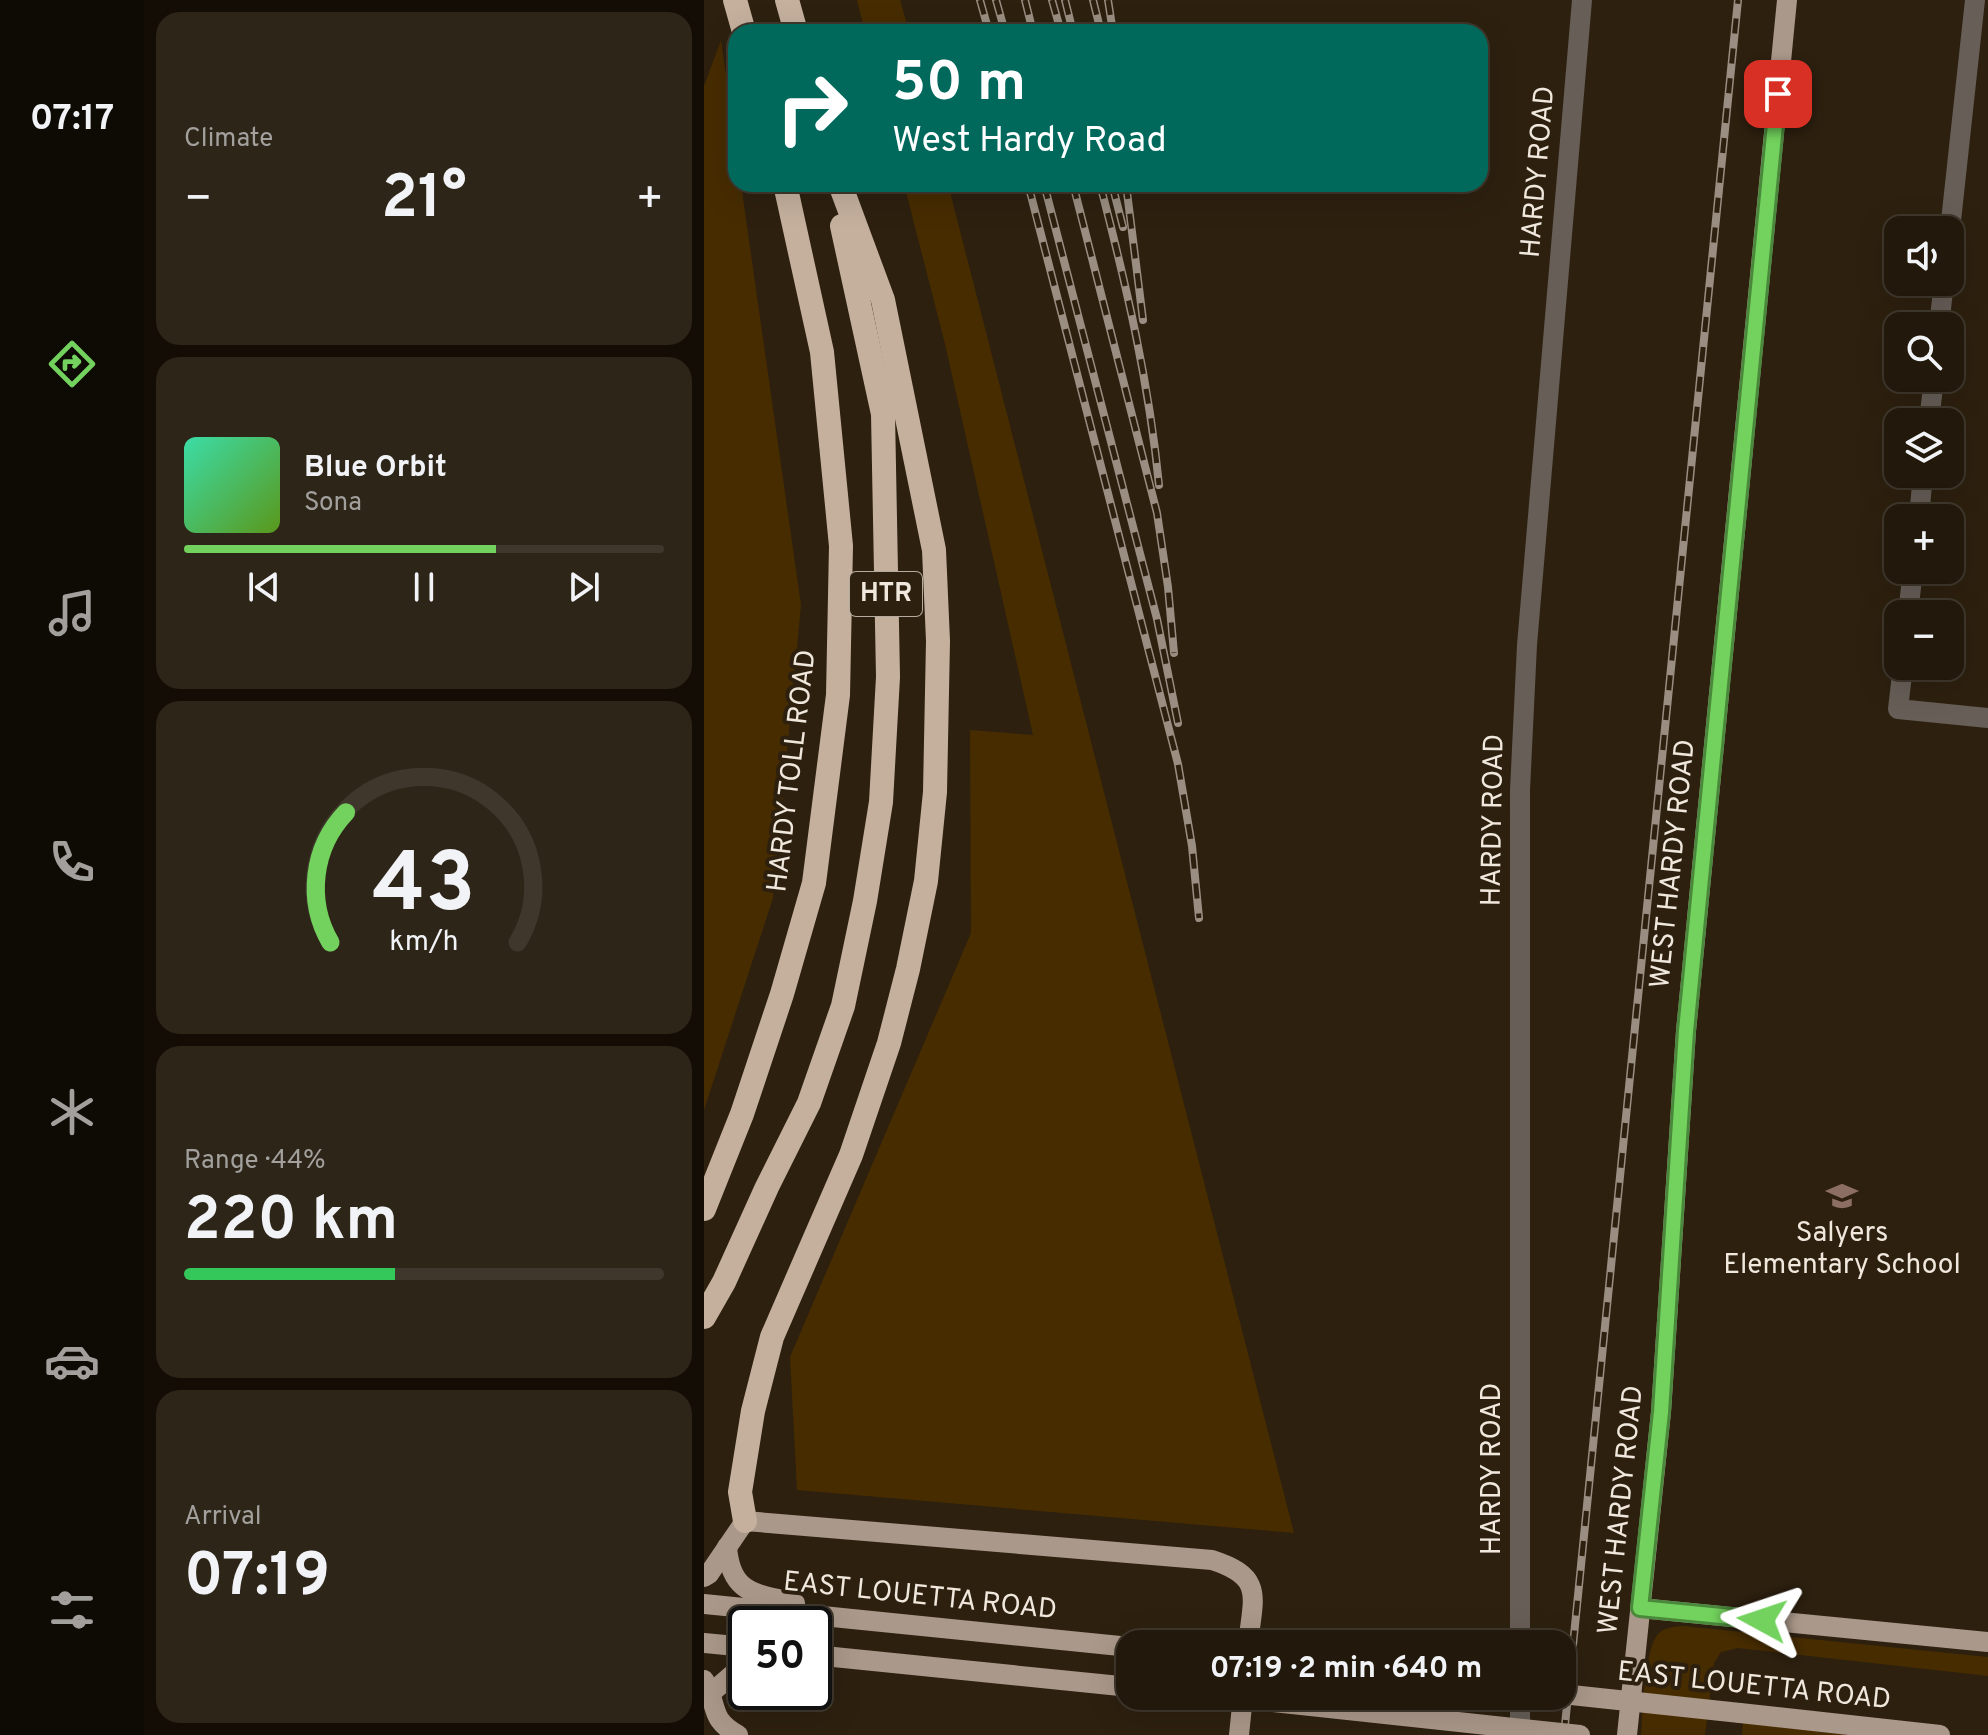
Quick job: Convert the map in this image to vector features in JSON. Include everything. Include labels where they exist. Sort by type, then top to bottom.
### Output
[{"type":"highway","points":[[735,0],[742,24]]},
{"type":"highway","points":[[787,0],[794,24]]},
{"type":"highway","name":"HARDY TOLL ROAD","points":[[704,1209],[742,1114],[782,994],[814,883],[838,695],[841,546],[822,352],[787,192]]},
{"type":"highway","name":"HTR","points":[[704,1317],[724,1282],[809,1103],[843,1006],[881,802],[888,677],[883,414],[835,192]]},
{"type":"highway","points":[[745,1521],[740,1492],[753,1411],[772,1337],[851,1155],[889,1043],[926,881],[935,792],[938,641],[934,550],[883,300],[843,192]]},
{"type":"main road","name":"WEST HARDY ROAD","points":[[1627,1735],[1661,1412],[1687,1015],[1787,0]]},
{"type":"main road","points":[[704,1577],[745,1521],[1212,1560],[1234,1567],[1247,1577],[1254,1592],[1250,1630]]},
{"type":"main road","points":[[727,1547],[728,1562],[735,1579],[747,1590],[852,1618]]},
{"type":"main road","name":"EAST LOUETTA ROAD","points":[[704,1604],[1116,1646]]},
{"type":"main road","points":[[1640,1608],[1988,1642]]},
{"type":"main road","points":[[704,1643],[728,1645]]},
{"type":"main road","points":[[832,1658],[1116,1686]]},
{"type":"main road","points":[[728,1675],[708,1686],[717,1718],[738,1735]]},
{"type":"main road","name":"EAST LOUETTA ROAD","points":[[1576,1695],[1940,1735]]},
{"type":"main road","points":[[1239,1735],[1242,1710]]},
{"type":"main road","points":[[1347,1710],[1580,1735]]},
{"type":"street","name":"HARDY ROAD","points":[[1520,1630],[1520,790],[1527,645],[1582,0]]},
{"type":"street","points":[[1952,216],[1975,0]]},
{"type":"street","points":[[1901,680],[1898,709],[1988,718]]},
{"type":"street","points":[[1520,1710],[1520,1735]]},
{"type":"shaded area","points":[[857,0],[900,0],[907,24],[863,24]]},
{"type":"shaded area","points":[[721,40],[728,90],[728,192],[742,192],[801,605],[773,898],[704,1110],[704,86]]},
{"type":"shaded area","points":[[906,192],[950,192],[1294,1533],[797,1490],[790,1357],[971,933],[970,730],[1033,735],[945,344]]},
{"type":"shaded area","points":[[1683,1626],[1988,1657],[1988,1676],[1738,1648],[1721,1652],[1714,1663],[1705,1735],[1641,1735],[1647,1666],[1654,1640],[1664,1630]]},
{"type":"shaded area","points":[[1743,1722],[1852,1735],[1742,1735]]},
{"type":"railway","points":[[980,0],[987,24]]},
{"type":"railway","points":[[996,0],[1003,24]]},
{"type":"railway","points":[[1025,0],[1031,24]]},
{"type":"railway","points":[[1052,0],[1059,24]]},
{"type":"railway","points":[[1065,0],[1071,24]]},
{"type":"railway","points":[[1093,0],[1099,24]]},
{"type":"railway","points":[[1108,0],[1112,24]]},
{"type":"railway","points":[[1564,1735],[1738,0]]},
{"type":"railway","points":[[1030,192],[1178,764],[1192,846],[1199,918]]},
{"type":"railway","points":[[1046,192],[1157,619],[1178,723]]},
{"type":"railway","points":[[1075,192],[1157,513],[1174,653]]},
{"type":"railway","points":[[1102,192],[1136,333],[1159,485]]},
{"type":"railway","points":[[1114,192],[1123,227]]},
{"type":"railway","points":[[1127,192],[1143,320]]},
{"type":"place","name":"Salyers Elementary School","points":[[1842,1196]]},
{"type":"route","points":[[1762,1620],[1640,1608],[1661,1412],[1686,1031],[1778,94]]}]
